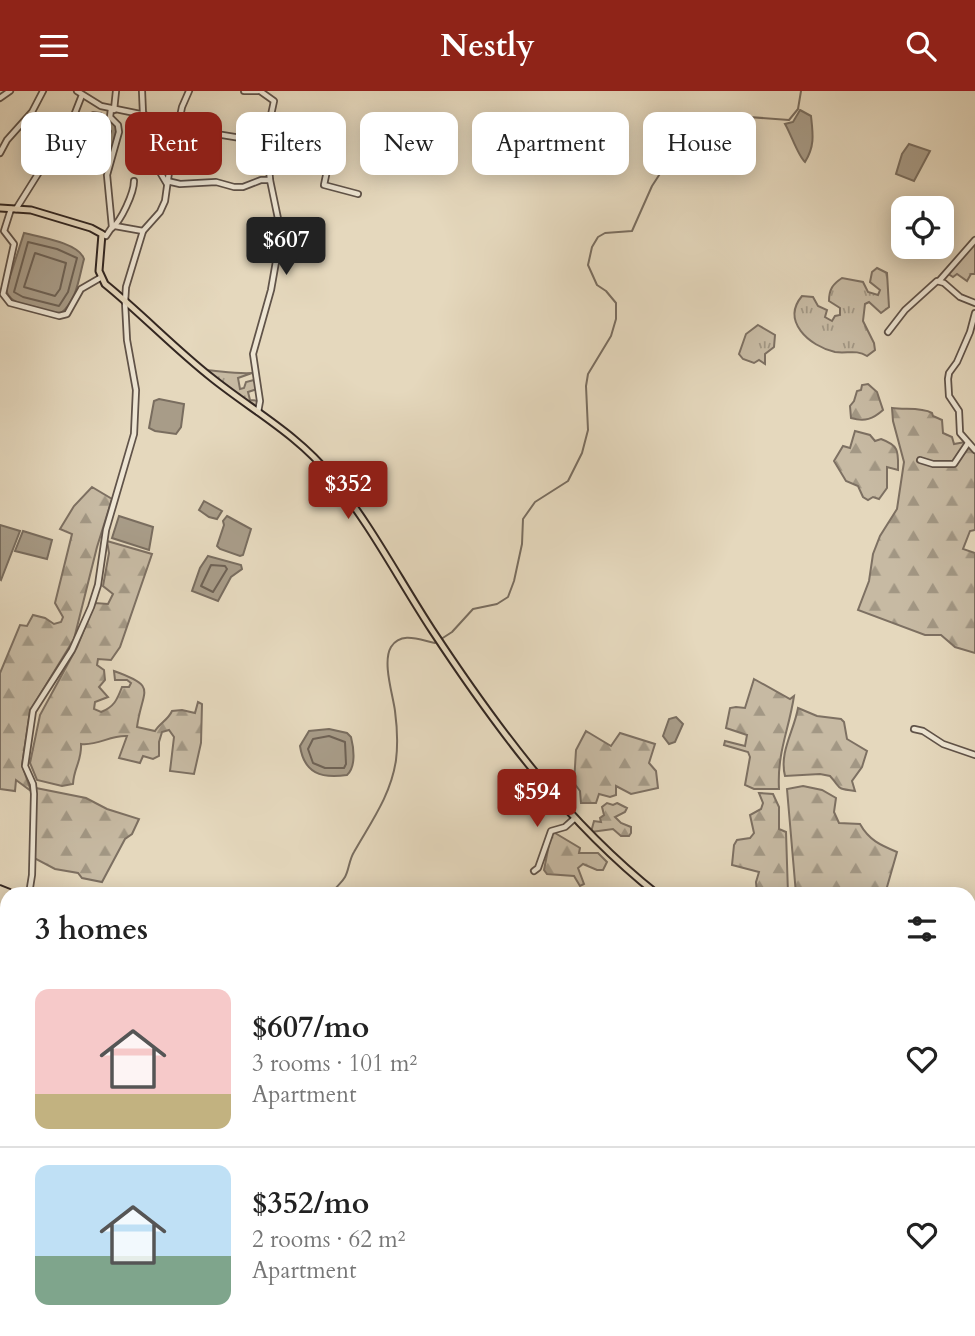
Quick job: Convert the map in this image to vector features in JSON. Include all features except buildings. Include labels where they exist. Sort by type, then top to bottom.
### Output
[{"type":"main road","points":[[0,208],[31,210],[91,228],[102,234],[100,278],[211,377],[317,460],[378,542],[432,629],[525,761],[575,818],[648,887]]},
{"type":"street","points":[[0,98],[10,91]]},
{"type":"street","points":[[0,153],[32,112],[43,92],[34,91]]},
{"type":"street","points":[[114,227],[107,175],[119,128],[110,117],[116,91]]},
{"type":"street","points":[[142,91],[143,112]]},
{"type":"street","points":[[181,112],[189,91]]},
{"type":"street","points":[[244,91],[259,91],[274,101],[272,112]]},
{"type":"street","points":[[268,98],[270,91]]},
{"type":"street","points":[[100,278],[82,289],[66,314],[59,316],[10,303],[3,293],[14,244],[4,231],[13,210],[74,118],[79,93],[112,110],[128,112]]},
{"type":"street","points":[[162,175],[167,183]]},
{"type":"street","points":[[30,887],[34,794],[33,784],[24,766],[33,711],[72,650],[91,607],[97,585],[106,530],[136,420],[136,390],[129,359],[125,302],[128,278],[143,231],[162,207],[169,175]]},
{"type":"street","points":[[258,412],[260,401],[253,354],[271,290],[281,233],[270,175]]},
{"type":"street","points":[[326,175],[324,185],[358,194]]},
{"type":"street","points":[[167,183],[216,182],[234,187],[270,180]]},
{"type":"street","points":[[102,234],[106,236],[114,227],[131,196],[134,181]]},
{"type":"street","points":[[114,227],[143,231]]},
{"type":"street","points":[[888,333],[905,310],[939,281],[975,240]]},
{"type":"street","points":[[939,281],[960,297],[975,303]]},
{"type":"street","points":[[975,313],[970,332],[948,380],[950,396],[960,411],[960,433],[975,450]]},
{"type":"street","points":[[920,460],[933,464],[954,464],[968,443]]},
{"type":"street","points":[[914,729],[923,731],[943,744],[975,755]]},
{"type":"street","points":[[534,871],[538,868],[551,831],[565,827],[575,818]]},
{"type":"green space","points":[[975,243],[975,274],[971,274],[967,281],[957,274],[953,277],[947,273]]},
{"type":"green space","points":[[877,268],[887,273],[889,307],[881,313],[869,302],[865,304],[863,321],[875,350],[867,356],[855,352],[835,352],[816,344],[801,331],[795,314],[796,305],[802,296],[813,297],[818,306],[827,310],[825,317],[832,321],[835,316],[840,315],[840,308],[829,301],[834,285],[842,278],[863,282],[868,292],[878,295],[880,290],[870,282],[872,272]]},
{"type":"green space","points":[[758,325],[775,335],[774,347],[765,354],[765,364],[759,360],[754,363],[743,359],[739,354],[746,334]]},
{"type":"green space","points":[[205,370],[252,373],[238,378],[240,389],[244,388],[246,382],[254,380],[257,389],[248,392],[250,400],[260,401],[260,407],[256,409]]},
{"type":"green space","points":[[868,384],[877,392],[883,410],[868,419],[851,418],[850,406],[857,391],[861,390],[862,385]]},
{"type":"green space","points":[[892,408],[918,409],[932,413],[942,420],[943,433],[952,437],[954,444],[965,442],[975,451],[975,530],[970,531],[963,549],[975,553],[975,653],[955,647],[941,635],[925,635],[858,610],[869,581],[873,554],[880,536],[897,509],[904,462]]},
{"type":"green space","points":[[855,431],[870,435],[875,441],[881,439],[892,444],[897,450],[898,470],[887,467],[887,488],[879,499],[873,497],[868,500],[863,497],[858,486],[846,481],[834,461],[843,446],[850,448]]},
{"type":"green space","points":[[92,487],[112,499],[74,639],[30,711],[22,765],[31,791],[16,780],[15,791],[0,789],[0,673],[20,625],[27,626],[33,615],[54,624],[61,622],[63,617],[55,603],[72,534],[60,529],[74,506]]},
{"type":"green space","points":[[107,541],[152,554],[120,647],[111,660],[98,659],[97,665],[104,670],[105,680],[99,687],[108,697],[95,702],[94,709],[101,712],[109,708],[122,687],[129,687],[131,683],[127,680],[115,680],[114,671],[128,676],[142,686],[144,697],[137,727],[155,731],[172,711],[195,713],[198,702],[202,704],[201,743],[194,774],[170,771],[174,737],[169,730],[162,732],[159,756],[153,759],[143,756],[140,763],[119,758],[127,736],[81,744],[73,784],[62,786],[37,780],[30,763],[40,715],[77,647],[95,603],[108,604],[113,594],[103,586],[109,553]]},
{"type":"green space","points":[[754,679],[790,699],[794,696],[782,752],[779,789],[754,789],[745,785],[750,757],[748,752],[724,745],[725,741],[745,746],[747,735],[726,728],[730,708],[745,708]]},
{"type":"green space","points":[[798,708],[817,716],[841,719],[847,739],[867,751],[862,767],[852,781],[855,791],[839,787],[830,776],[785,776],[785,750]]},
{"type":"green space","points":[[586,731],[611,746],[620,733],[655,744],[649,763],[656,771],[658,788],[631,794],[616,786],[616,795],[610,797],[599,794],[596,803],[581,803],[580,791],[574,783],[576,750]]},
{"type":"green space","points":[[803,786],[822,790],[836,798],[834,812],[839,823],[860,824],[876,841],[897,852],[887,887],[795,887],[787,789]]},
{"type":"green space","points":[[36,788],[86,798],[107,809],[139,819],[102,882],[82,878],[78,873],[55,869],[34,858]]},
{"type":"green space","points":[[759,793],[773,794],[779,807],[779,829],[786,832],[788,887],[756,887],[759,872],[732,865],[734,845],[737,840],[750,838],[754,833],[750,815],[761,809],[763,803]]},
{"type":"green space","points":[[607,803],[617,803],[627,808],[615,817],[631,827],[629,836],[621,836],[613,829],[591,832],[594,821],[601,822],[600,818],[604,815],[602,807]]},
{"type":"green space","points":[[555,833],[580,848],[579,853],[598,853],[607,862],[603,870],[583,864],[578,868],[584,884],[580,886],[574,876],[547,874],[544,870],[551,834]]},
{"type":"water","points":[[800,110],[811,116],[812,145],[805,162],[785,124],[793,122]]},
{"type":"water","points":[[111,122],[118,128],[111,154]]},
{"type":"water","points":[[909,144],[930,151],[914,181],[896,174],[902,154]]},
{"type":"water","points":[[24,233],[67,245],[81,253],[84,259],[74,295],[61,313],[26,306],[13,300],[7,292]]},
{"type":"water","points":[[159,399],[184,404],[181,427],[176,434],[149,428],[154,401]]},
{"type":"water","points":[[204,501],[222,511],[217,519],[199,510]]},
{"type":"water","points":[[119,516],[153,527],[149,550],[112,538]]},
{"type":"water","points":[[227,516],[251,529],[243,555],[217,546],[223,521]]},
{"type":"water","points":[[0,525],[20,531],[1,580],[0,579]]},
{"type":"water","points":[[23,531],[52,540],[47,559],[15,551]]},
{"type":"water","points":[[208,556],[241,565],[242,569],[231,577],[218,601],[192,591],[200,568]]},
{"type":"water","points":[[676,717],[683,724],[675,742],[669,744],[663,736],[669,719]]},
{"type":"water","points":[[329,729],[347,733],[351,737],[353,763],[347,775],[329,776],[315,772],[302,755],[300,746],[309,731]]},
{"type":"waterway","points":[[337,887],[345,877],[352,855],[379,808],[393,773],[397,735],[388,670],[391,647],[405,638],[435,643],[452,632],[473,609],[497,604],[508,597],[522,544],[523,519],[535,502],[568,481],[582,453],[588,430],[588,374],[611,336],[616,319],[616,303],[597,285],[588,265],[592,247],[598,237],[605,233],[632,231],[652,186],[665,166],[673,137],[711,130],[749,117],[789,120],[798,109],[801,91]]},
{"type":"railway","points":[[0,885],[5,887]]}]
